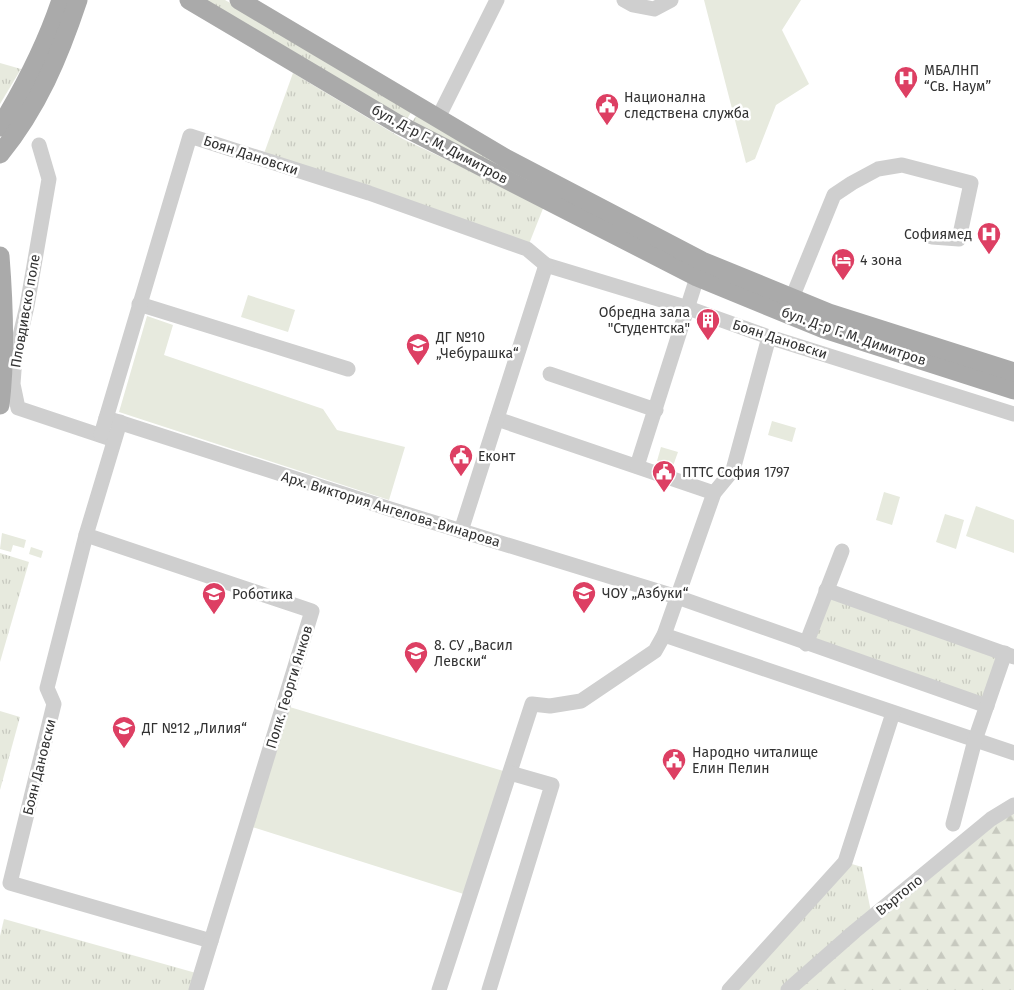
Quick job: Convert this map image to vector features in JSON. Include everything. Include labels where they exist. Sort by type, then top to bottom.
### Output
[{"type":"main road","points":[[0,127],[21,94],[42,52],[61,0]]},
{"type":"main road","points":[[0,154],[23,123],[42,91],[59,53],[78,0]]},
{"type":"main road","name":"бул. Д-р Г. М. Димитров","points":[[189,0],[396,123],[824,329],[1014,390]]},
{"type":"main road","name":"бул. Д-р Г. М. Димитров","points":[[239,0],[505,158],[700,269],[792,298],[829,313],[1014,372]]},
{"type":"main road","points":[[0,256],[4,303],[4,354],[0,405]]},
{"type":"street","points":[[438,118],[497,0]]},
{"type":"street","points":[[624,0],[633,5],[654,9],[670,0]]},
{"type":"street","name":"Боян Дановски","points":[[211,941],[10,884],[54,704],[47,688],[86,535],[139,304],[190,136],[369,193],[527,248],[546,265],[688,308],[769,337],[1014,414]]},
{"type":"street","name":"Пловдивско поле","points":[[38,145],[49,179],[15,357],[13,384],[18,408],[108,438]]},
{"type":"street","points":[[792,298],[834,195],[878,169],[902,165],[971,183],[959,239],[932,237]]},
{"type":"street","points":[[461,531],[546,265]]},
{"type":"street","points":[[637,466],[700,269]]},
{"type":"street","points":[[139,304],[348,369]]},
{"type":"street","points":[[439,990],[532,704],[550,706],[581,701],[655,651],[664,635],[714,493],[733,470],[769,337]]},
{"type":"street","points":[[550,374],[656,410]]},
{"type":"street","points":[[497,419],[714,493]]},
{"type":"street","name":"Арх. Виктория Ангелова-Винарова","points":[[113,420],[461,531],[677,597],[806,644],[987,706]]},
{"type":"street","name":"Полк. Георги Янков","points":[[86,535],[312,611],[196,990]]},
{"type":"street","points":[[806,644],[842,551]]},
{"type":"street","points":[[826,590],[1010,655],[987,706],[975,740],[953,824]]},
{"type":"street","points":[[664,635],[1014,753]]},
{"type":"street","points":[[729,990],[845,862],[893,712]]},
{"type":"street","points":[[489,990],[552,786],[510,773]]},
{"type":"street","name":"Въртопо","points":[[788,990],[855,931],[984,825],[1014,805]]},
{"type":"green space","points":[[202,0],[225,0],[414,107],[406,121]]},
{"type":"green space","points":[[704,0],[801,0],[782,30],[809,84],[776,105],[755,159],[746,163]]},
{"type":"green space","points":[[0,63],[21,69],[0,104]]},
{"type":"green space","points":[[293,73],[403,139],[544,206],[527,249],[262,159]]},
{"type":"green space","points":[[419,111],[614,222],[411,124]]},
{"type":"green space","points":[[248,295],[295,310],[288,332],[241,317]]},
{"type":"green space","points":[[147,316],[173,325],[164,355],[323,409],[337,430],[405,447],[389,500],[119,412]]},
{"type":"green space","points":[[772,421],[796,428],[792,442],[768,435]]},
{"type":"green space","points":[[661,447],[678,452],[673,466],[657,461]]},
{"type":"green space","points":[[884,492],[900,497],[892,525],[876,520]]},
{"type":"green space","points":[[976,506],[1014,520],[1014,553],[966,536]]},
{"type":"green space","points":[[945,514],[964,520],[956,549],[936,542]]},
{"type":"green space","points":[[2,533],[26,540],[24,548],[13,545],[11,552],[0,549]]},
{"type":"green space","points":[[31,547],[43,551],[41,558],[29,554]]},
{"type":"green space","points":[[0,553],[29,562],[0,662]]},
{"type":"green space","points":[[826,590],[1005,653],[987,706],[806,644]]},
{"type":"green space","points":[[283,705],[510,773],[470,896],[246,825]]},
{"type":"green space","points":[[0,711],[20,717],[0,790]]},
{"type":"green space","points":[[1014,805],[1014,990],[788,990]]},
{"type":"green space","points":[[845,862],[862,867],[872,917],[788,990],[729,990]]},
{"type":"green space","points":[[4,919],[196,973],[190,990],[0,990],[0,936]]},
{"type":"place","name":"MБАЛНП “Св. Наум”","points":[[906,99]]},
{"type":"place","name":"Национална следствена служба","points":[[607,126]]},
{"type":"place","name":"Софиямед","points":[[989,255]]},
{"type":"place","name":"4 зона","points":[[843,281]]},
{"type":"place","name":"Обредна зала \"Студентска\"","points":[[708,341]]},
{"type":"place","name":"ДГ №10 „Чебурашка“","points":[[418,366]]},
{"type":"place","name":"Еконт","points":[[461,477]]},
{"type":"place","name":"ПТТС София 1797","points":[[664,493]]},
{"type":"place","name":"ЧОУ „Азбуки“","points":[[584,614]]},
{"type":"place","name":"Роботика","points":[[214,615]]},
{"type":"place","name":"8. СУ „Васил Левски“","points":[[416,674]]},
{"type":"place","name":"ДГ №12 „Лилия“","points":[[124,749]]},
{"type":"place","name":"Народно читалище Елин Пелин","points":[[674,781]]}]
